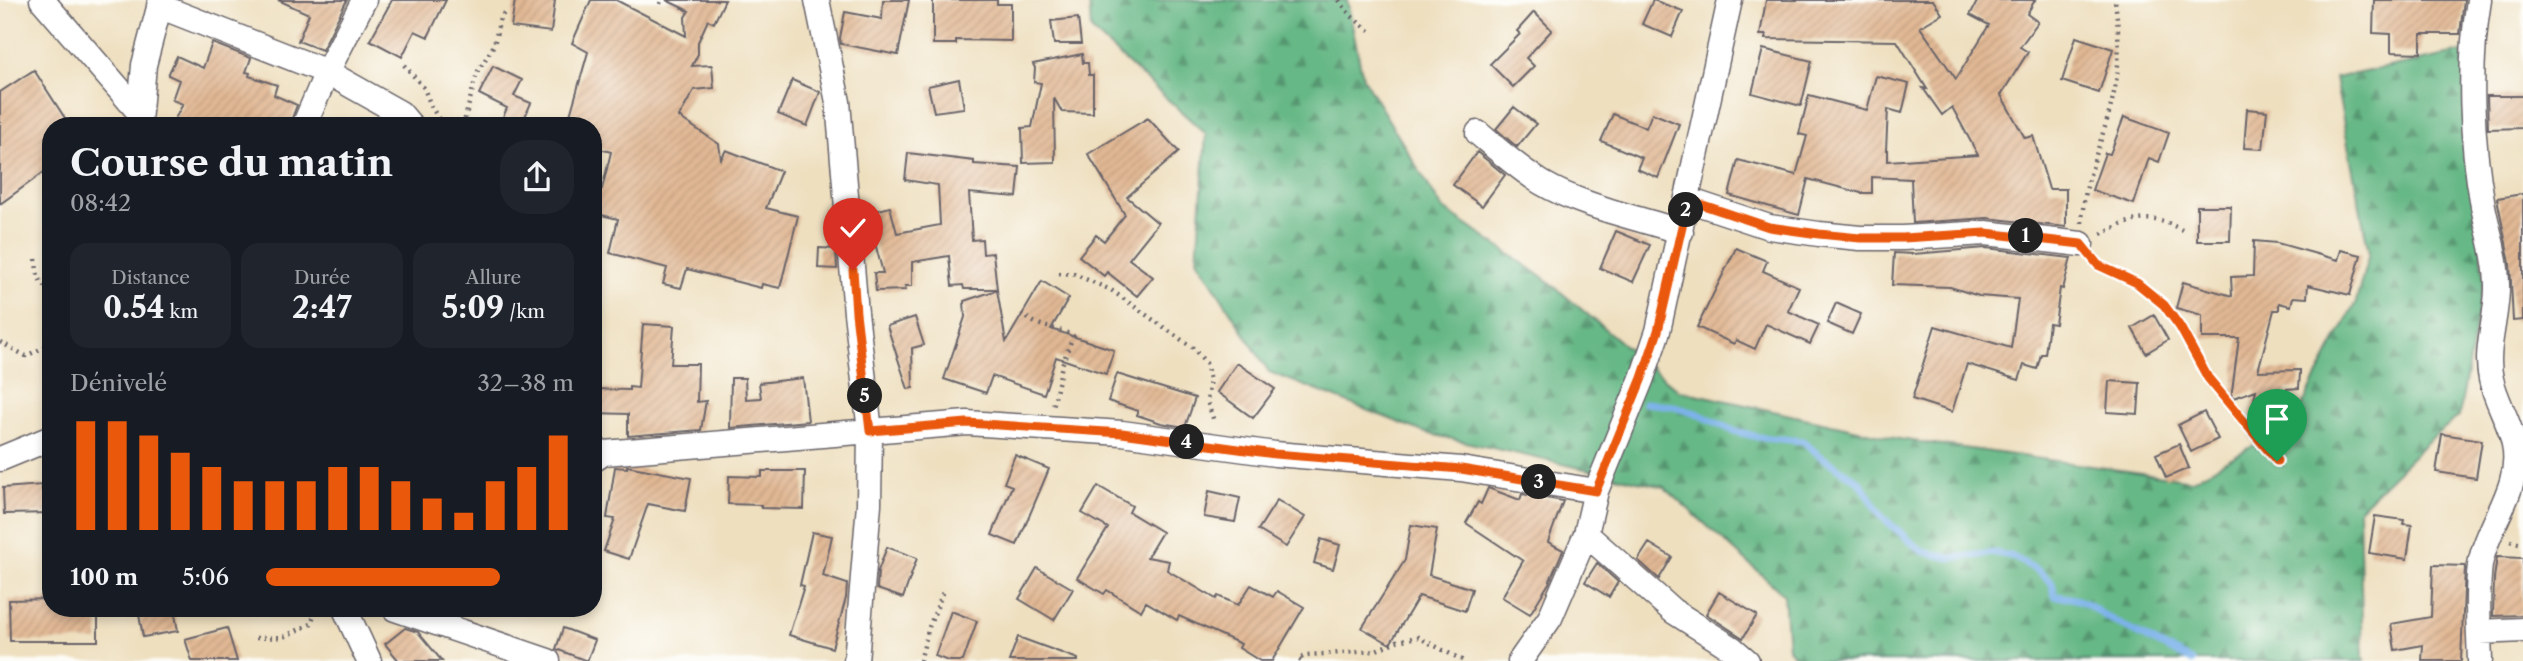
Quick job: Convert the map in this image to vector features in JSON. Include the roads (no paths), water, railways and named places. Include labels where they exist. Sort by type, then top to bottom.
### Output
[{"type":"street","points":[[42,0],[137,117]]},
{"type":"street","points":[[308,117],[327,72],[364,0]]},
{"type":"street","points":[[817,0],[838,102],[856,313],[870,431],[869,504],[856,661]]},
{"type":"street","points":[[1520,661],[1550,618],[1586,534],[1596,491],[1658,331],[1730,0]]},
{"type":"street","points":[[2479,0],[2474,31],[2474,114],[2483,205],[2494,250],[2497,284],[2496,315],[2489,351],[2490,378],[2514,444],[2515,474],[2480,566],[2480,661]]},
{"type":"street","points":[[139,117],[144,65],[160,3],[327,72],[403,117]]},
{"type":"street","points":[[1478,133],[1525,173],[1545,185],[1596,206],[1681,232]]},
{"type":"street","points":[[1688,200],[1769,227],[1819,234],[1903,238],[1986,233],[2081,244]]},
{"type":"street","points":[[602,454],[967,423],[1122,433],[1275,454],[1461,469],[1596,491]]},
{"type":"street","points":[[0,459],[42,442]]},
{"type":"street","points":[[1586,534],[1673,611],[1733,649],[1747,661]]},
{"type":"street","points":[[349,617],[369,661]]},
{"type":"street","points":[[419,617],[548,661]]},
{"type":"street","points":[[2479,632],[2523,630]]},
{"type":"waterway","points":[[1645,403],[1673,406],[1696,413],[1734,431],[1758,437],[1803,441],[1820,456],[1860,482],[1882,517],[1922,551],[1950,558],[1995,553],[2011,556],[2037,570],[2052,583],[2055,596],[2082,602],[2192,661]]}]
